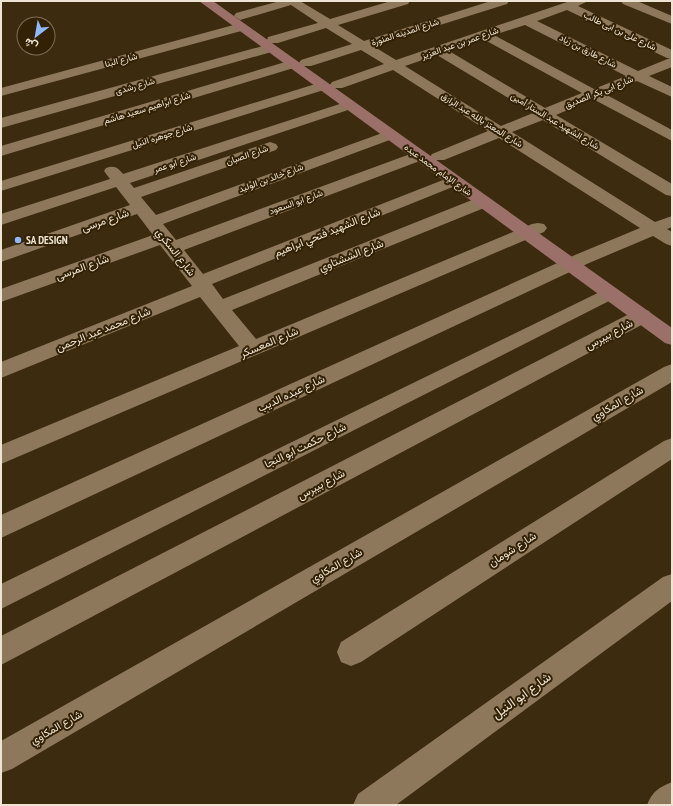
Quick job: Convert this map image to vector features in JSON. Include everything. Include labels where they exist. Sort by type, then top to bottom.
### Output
[{"type":"street","name":"شارع الإمام محمد عبده","points":[[205,1],[257,33]]},
{"type":"street","name":"شارع الإمام محمد عبده","points":[[219,1],[257,33],[299,64],[438,157],[532,231],[576,262],[672,323]]},
{"type":"street","points":[[257,33],[292,1]]},
{"type":"street","name":"شارع المعتز بالله عبد الرازق","points":[[292,1],[672,240]]},
{"type":"street","name":"شارع رشدى","points":[[1,123],[257,33],[328,24],[404,1]]},
{"type":"street","name":"شارع المدينه المنورة","points":[[299,64],[503,1]]},
{"type":"street","name":"شارع عمر بن عبد العزيز","points":[[330,86],[582,1]]},
{"type":"street","points":[[627,1],[672,20]]},
{"type":"street","name":"شارع على بن ابى طالب","points":[[568,6],[672,55]]},
{"type":"street","name":"شارع طارق بن زياد","points":[[526,20],[672,93]]},
{"type":"street","name":"شارع البنا","points":[[1,92],[257,33]]},
{"type":"street","points":[[484,35],[672,136]]},
{"type":"street","name":"شارع الشهيد عبد الستار أمين","points":[[438,50],[672,191]]},
{"type":"street","name":"شارع ابى بكر الصديق","points":[[438,157],[672,62]]},
{"type":"street","name":"شارع ابراهيم سعيد هاشم","points":[[1,151],[299,64]]},
{"type":"street","name":"شارع الإمام محمد عبده","points":[[330,86],[349,105],[362,115],[483,202],[532,231]]},
{"type":"street","name":"شارع جوهره النيل","points":[[1,186],[330,86]]},
{"type":"street","name":"شارع ابو عمر","points":[[1,220],[349,105]]},
{"type":"street","name":"شارع الصبان","points":[[136,201],[362,115]]},
{"type":"street","name":"شارع خالد بن الوليد","points":[[152,222],[390,135]]},
{"type":"street","name":"شارع السكري","points":[[100,155],[252,349]]},
{"type":"street","name":"شارع ابو السعود","points":[[168,242],[419,156]]},
{"type":"street","name":"شارع الشهيد فتحي ابراهيم","points":[[202,285],[454,181]]},
{"type":"street","name":"شارع مرسى","points":[[1,256],[136,201]]},
{"type":"street","name":"شارع الششتاوي","points":[[220,308],[483,202]]},
{"type":"street","name":"شارع عبده الديب","points":[[1,527],[576,262],[672,221]]},
{"type":"street","name":"شارع المعسكر","points":[[1,456],[532,231]]},
{"type":"street","name":"شارع المرسى","points":[[1,296],[168,242]]},
{"type":"street","name":"شارع الإمام محمد عبده","points":[[576,262],[610,293],[672,338]]},
{"type":"street","name":"شارع محمد عبد الرحمن","points":[[1,370],[202,285]]},
{"type":"street","name":"شارع حكمت ابو النجا","points":[[1,597],[610,293]]},
{"type":"street","name":"شارع بيبرس","points":[[1,651],[642,316]]},
{"type":"street","name":"شارع المكاوي","points":[[1,758],[672,372]]},
{"type":"street","name":"شارع شومان","points":[[351,652],[672,447]]},
{"type":"street","name":"شارع ابو النيل","points":[[369,805],[672,586]]},
{"type":"street","points":[[663,805],[672,798]]},
{"type":"place","name":"SA DESIGN","points":[[18,240]]}]
